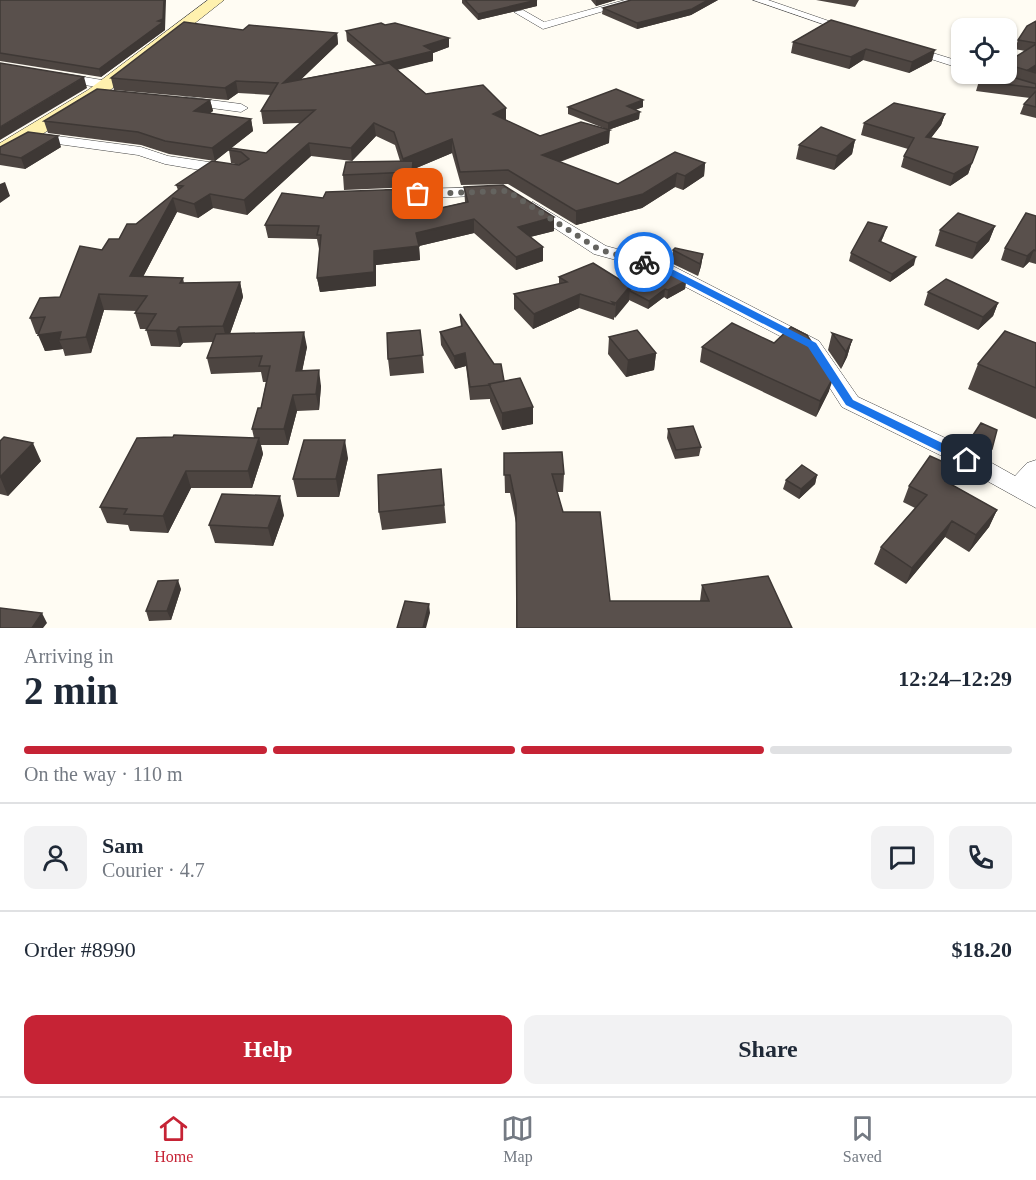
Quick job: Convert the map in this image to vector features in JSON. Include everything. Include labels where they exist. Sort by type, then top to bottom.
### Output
[{"type":"main road","points":[[0,152],[107,92],[218,0]]},
{"type":"street","points":[[519,12],[543,26],[636,0]]},
{"type":"street","points":[[758,0],[860,33]]},
{"type":"street","points":[[894,44],[951,62]]},
{"type":"street","points":[[49,75],[107,92]]},
{"type":"street","points":[[1017,84],[1036,90]]},
{"type":"street","points":[[175,100],[241,108]]},
{"type":"street","points":[[29,136],[141,151],[165,160],[242,172]]},
{"type":"street","points":[[366,196],[512,194],[600,250],[659,266],[812,345],[849,402],[950,450],[1027,494],[1036,469]]},
{"type":"building","points":[[0,0],[164,0],[163,19],[158,21],[163,22],[99,69],[0,53]]},
{"type":"building","points":[[465,0],[537,0],[478,14]]},
{"type":"building","points":[[631,0],[708,0],[692,9],[637,23],[603,8]]},
{"type":"building","points":[[831,20],[935,50],[912,62],[866,49],[851,57],[793,42]]},
{"type":"building","points":[[1036,21],[1036,43],[1018,40],[1027,26]]},
{"type":"building","points":[[184,22],[243,30],[249,25],[337,33],[283,83],[389,63],[426,94],[483,85],[506,108],[493,114],[540,136],[581,122],[610,130],[542,155],[618,184],[675,152],[705,163],[685,176],[677,173],[643,194],[576,211],[508,170],[460,172],[452,139],[403,159],[394,132],[374,123],[351,148],[309,143],[244,200],[210,194],[194,204],[173,198],[130,276],[183,278],[180,283],[240,282],[223,326],[179,327],[176,331],[146,330],[156,314],[135,313],[147,296],[99,294],[86,337],[59,340],[61,332],[38,335],[45,317],[30,318],[40,298],[60,297],[80,246],[102,250],[109,239],[119,239],[127,224],[136,224],[183,186],[176,185],[212,161],[239,165],[249,159],[241,152],[229,150],[231,148],[266,153],[315,110],[261,111],[278,83],[236,81],[225,88],[111,78]]},
{"type":"building","points":[[381,23],[385,25],[395,23],[449,38],[424,46],[433,51],[384,63],[346,31]]},
{"type":"building","points":[[1036,44],[1036,65],[1028,70],[1036,73],[1017,67],[1017,56]]},
{"type":"building","points":[[0,63],[84,77],[0,127]]},
{"type":"building","points":[[1017,78],[1036,84],[1036,88],[1003,84],[1017,84]]},
{"type":"building","points":[[97,89],[210,100],[194,111],[251,119],[212,148],[165,141],[138,132],[44,121]]},
{"type":"building","points":[[616,89],[643,100],[627,106],[640,112],[608,123],[568,107]]},
{"type":"building","points":[[1036,91],[1036,107],[1024,104]]},
{"type":"building","points":[[894,103],[945,114],[926,137],[978,147],[972,163],[954,174],[904,156],[914,138],[864,123]]},
{"type":"building","points":[[821,127],[855,140],[837,156],[799,145]]},
{"type":"building","points":[[28,132],[58,136],[21,158],[0,154],[0,147]]},
{"type":"building","points":[[413,161],[412,172],[343,175],[346,162]]},
{"type":"building","points":[[503,185],[554,217],[518,227],[543,247],[516,257],[474,219],[416,233],[419,246],[374,251],[374,272],[317,278],[321,235],[317,235],[319,226],[265,225],[282,193],[323,198],[326,192],[410,189],[408,200],[426,199],[427,211],[468,202],[464,187]]},
{"type":"building","points":[[958,213],[995,226],[977,243],[940,230]]},
{"type":"building","points":[[1026,213],[1036,216],[1036,251],[1034,250],[1027,256],[1005,248]]},
{"type":"building","points":[[868,222],[887,227],[879,241],[916,257],[892,274],[851,253]]},
{"type":"building","points":[[675,248],[703,254],[700,264],[673,250]]},
{"type":"building","points":[[593,263],[630,286],[616,303],[612,302],[615,305],[580,294],[534,314],[514,294],[567,282],[559,277]]},
{"type":"building","points":[[656,266],[686,281],[668,290],[665,289],[649,301],[630,291],[628,285]]},
{"type":"building","points":[[946,279],[998,303],[983,317],[928,292]]},
{"type":"building","points":[[460,314],[494,364],[501,364],[504,381],[470,387],[465,353],[454,356],[440,332],[462,326]]},
{"type":"building","points":[[732,323],[774,343],[791,327],[807,335],[834,376],[820,401],[702,347]]},
{"type":"building","points":[[420,330],[423,355],[388,359],[387,333]]},
{"type":"building","points":[[637,330],[656,353],[628,360],[609,337]]},
{"type":"building","points":[[1005,331],[1036,343],[1036,388],[978,364]]},
{"type":"building","points":[[304,332],[296,371],[319,370],[316,394],[293,395],[284,429],[252,429],[258,408],[261,408],[270,366],[259,366],[262,356],[207,358],[216,334]]},
{"type":"building","points":[[832,333],[852,340],[846,352]]},
{"type":"building","points":[[520,378],[533,407],[502,413],[489,384]]},
{"type":"building","points":[[981,423],[997,430],[992,449],[971,438]]},
{"type":"building","points":[[693,426],[701,447],[676,450],[668,429]]},
{"type":"building","points":[[174,435],[259,438],[248,471],[186,471],[163,516],[124,514],[127,509],[100,507],[137,438],[173,437]]},
{"type":"building","points":[[4,437],[33,443],[0,477],[0,441]]},
{"type":"building","points":[[304,440],[345,440],[336,479],[293,479]]},
{"type":"building","points":[[562,452],[564,474],[552,474],[563,512],[600,512],[610,601],[709,601],[702,585],[768,576],[792,628],[517,628],[516,504],[510,475],[504,475],[504,453]]},
{"type":"building","points":[[930,456],[955,467],[945,481],[997,510],[976,535],[952,521],[912,568],[881,547],[927,495],[909,486]]},
{"type":"building","points":[[802,465],[817,475],[801,489],[786,480]]},
{"type":"building","points":[[441,469],[444,505],[379,512],[378,475]]},
{"type":"building","points":[[222,494],[280,496],[268,528],[209,525]]},
{"type":"building","points":[[178,580],[167,611],[146,611],[158,581]]},
{"type":"building","points":[[405,601],[429,604],[423,628],[397,628]]},
{"type":"building","points":[[0,608],[42,613],[32,628],[0,628]]},
{"type":"way so far","points":[[418,194],[507,191],[600,250],[644,262]]},
{"type":"route","points":[[644,262],[659,266],[812,345],[849,402],[967,460]]}]
